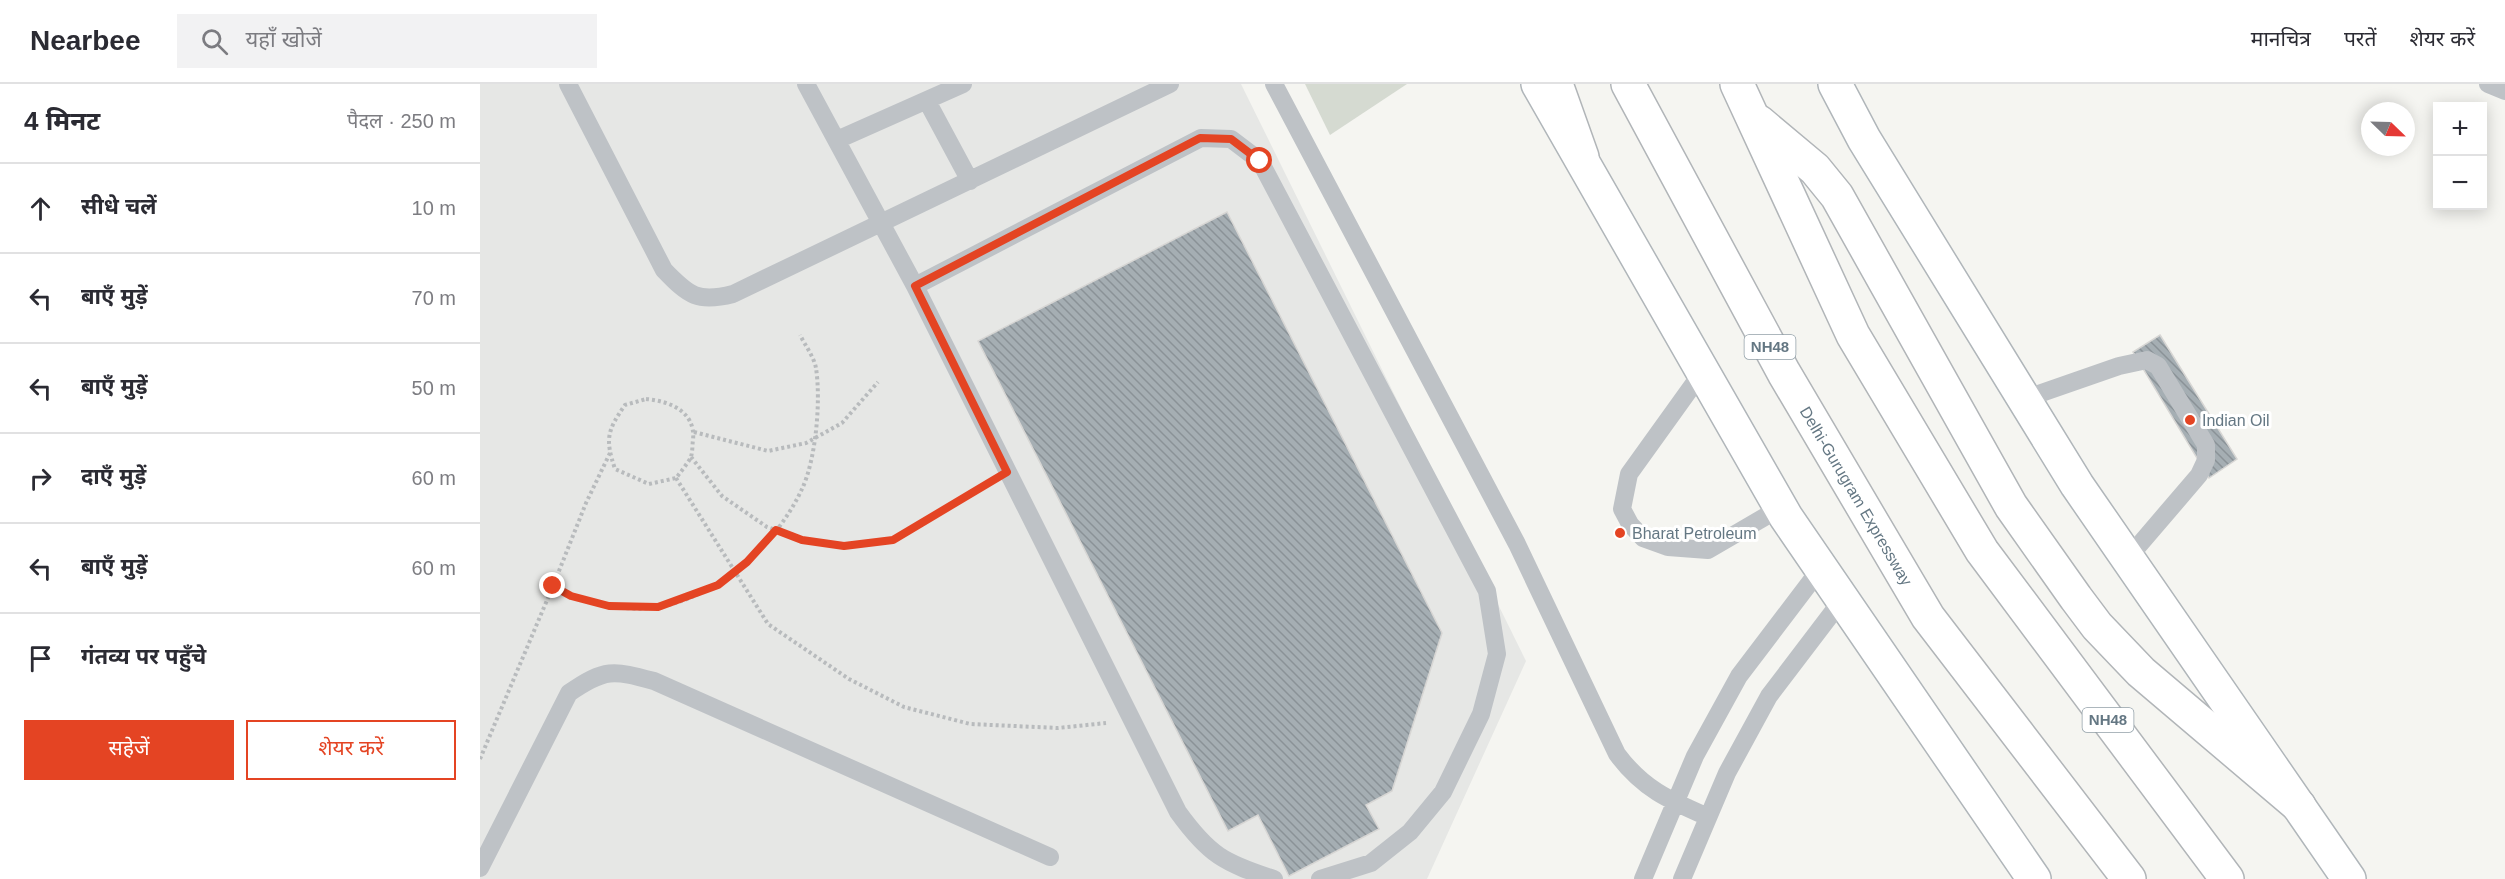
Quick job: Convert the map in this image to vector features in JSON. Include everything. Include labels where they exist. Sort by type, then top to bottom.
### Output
[{"type":"main road","points":[[1538,84],[1780,508],[2034,879]]},
{"type":"main road","points":[[1556,84],[1582,158]]},
{"type":"main road","name":"Delhi-Gurugram Expressway","points":[[1628,84],[1784,373],[1921,606],[2129,879]]},
{"type":"main road","name":"NH48","points":[[1737,84],[1852,335],[1989,561],[2227,879]]},
{"type":"main road","points":[[1835,84],[1863,139],[2078,485],[2349,879]]},
{"type":"main road","points":[[1753,117],[1815,169],[1837,196],[1945,393],[2015,513],[2097,626],[2141,672],[2299,806]]},
{"type":"lane","points":[[568,84],[664,270],[682,290],[709,300],[733,294],[1170,84]]},
{"type":"lane","points":[[806,84],[915,286],[1178,812],[1199,840],[1232,865],[1274,879]]},
{"type":"lane","points":[[837,140],[963,84]]},
{"type":"lane","points":[[1274,84],[1517,544],[1617,754],[1639,780],[1652,791],[1708,817]]},
{"type":"lane","points":[[2488,84],[2505,91]]},
{"type":"lane","points":[[927,100],[970,181]]},
{"type":"lane","points":[[915,286],[1200,138],[1231,139],[1260,161],[1487,591],[1497,654],[1481,714],[1443,792],[1410,832],[1371,863],[1320,879]]},
{"type":"lane","points":[[2024,399],[2119,366],[2147,360],[2158,366],[2206,446],[2206,460],[2199,475],[2128,558]]},
{"type":"lane","points":[[1703,371],[1629,474],[1622,509],[1630,524],[1643,538],[1668,547],[1708,549],[1780,508]]},
{"type":"lane","points":[[1643,879],[1695,756],[1739,676],[1821,568]]},
{"type":"lane","points":[[1682,879],[1727,772],[1769,696],[1842,600]]},
{"type":"lane","points":[[480,868],[569,693],[594,675],[623,673],[654,681],[1050,857]]},
{"type":"path","points":[[553,586],[571,596],[609,606],[658,607],[718,585],[735,572],[776,530],[802,489],[815,438],[816,366],[800,335]]},
{"type":"path","points":[[694,432],[768,451],[806,443],[842,423],[878,382]]},
{"type":"path","points":[[646,399],[664,400],[687,415],[694,432],[691,457],[676,478],[649,484],[615,469],[610,453],[609,427],[625,405],[646,399]]},
{"type":"path","points":[[480,759],[582,513],[610,453]]},
{"type":"path","points":[[691,457],[722,496],[776,530],[802,540],[844,546],[893,540],[1007,472]]},
{"type":"path","points":[[676,478],[768,624],[849,679],[904,707],[970,724],[1058,728],[1132,720]]},
{"type":"shaded area","points":[[480,84],[1241,84],[1526,661],[1427,879],[480,879]]},
{"type":"shaded area","points":[[1305,84],[1407,84],[1330,135]]},
{"type":"building","points":[[1227,212],[1442,633],[1392,791],[1366,805],[1379,829],[1289,876],[1258,815],[1228,831],[978,341]]},
{"type":"building","points":[[2160,335],[2237,459],[2209,478],[2133,352]]},
{"type":"place","name":"Indian Oil","points":[[2190,420]]},
{"type":"place","name":"Bharat Petroleum","points":[[1620,533]]},
{"type":"route","points":[[553,586],[571,596],[609,606],[658,607],[718,585],[747,562],[776,530],[802,540],[844,546],[893,540],[941,513],[1007,472],[915,286],[1200,138],[1231,139],[1260,161]]}]
